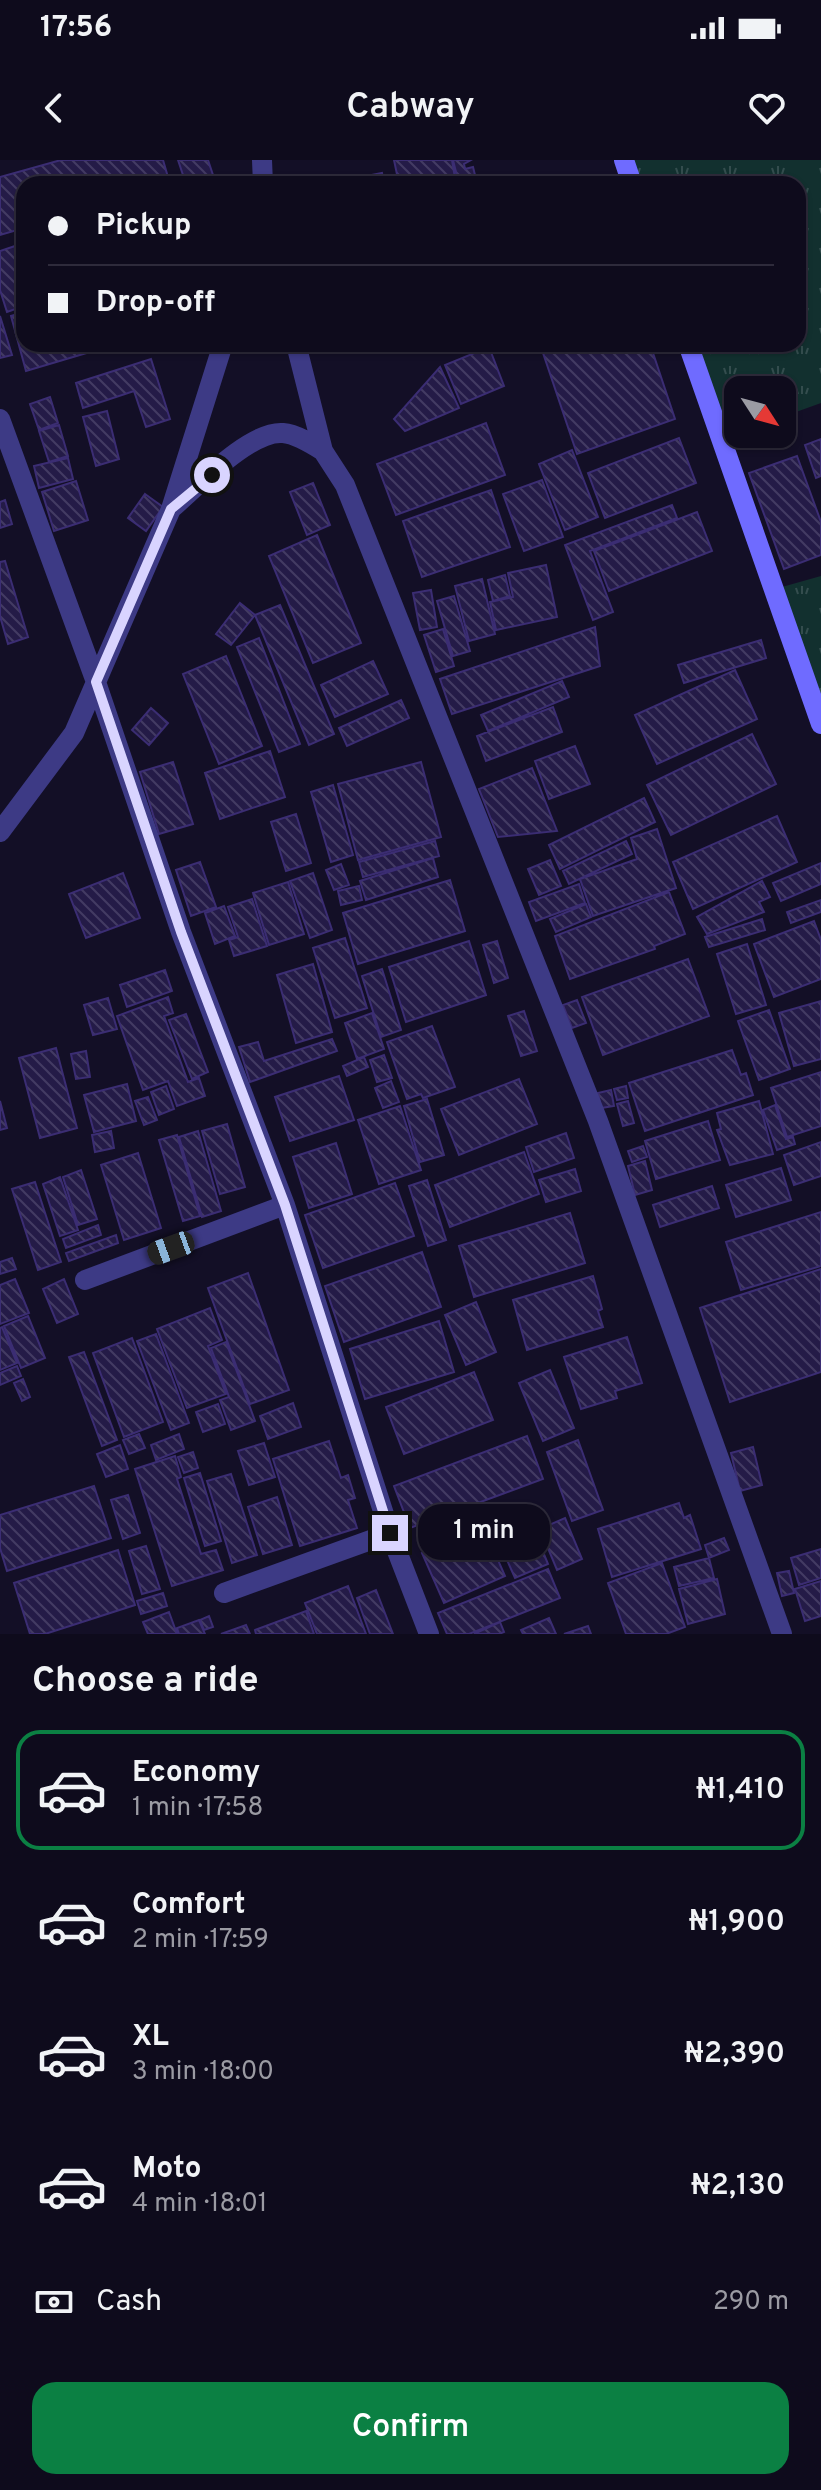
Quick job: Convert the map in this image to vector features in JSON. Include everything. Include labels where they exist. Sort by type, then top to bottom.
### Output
[{"type":"street","points":[[0,832],[74,733],[171,509],[220,352]]},
{"type":"street","points":[[298,352],[323,451],[345,485],[598,1121],[782,1634]]},
{"type":"street","points":[[691,352],[821,724]]},
{"type":"street","points":[[0,419],[96,682],[181,932],[285,1205],[390,1533],[429,1634]]},
{"type":"street","points":[[171,509],[253,441],[269,434],[286,433],[323,451]]},
{"type":"street","points":[[85,1280],[285,1205]]},
{"type":"street","points":[[224,1593],[390,1533]]},
{"type":"green space","points":[[622,160],[821,160],[821,403],[796,412],[796,376],[724,376],[722,439],[691,352],[806,352],[806,176],[628,176]]},
{"type":"green space","points":[[821,576],[821,717],[775,589]]},
{"type":"building","points":[[61,160],[163,160],[168,176],[16,176],[16,230],[0,235],[0,177]]},
{"type":"building","points":[[178,160],[208,160],[213,176],[183,176]]},
{"type":"building","points":[[394,160],[452,160],[455,176],[397,176]]},
{"type":"building","points":[[453,160],[471,160],[464,164],[465,169],[473,167],[475,176],[457,176]]},
{"type":"building","points":[[16,246],[16,309],[7,312],[0,290],[0,251]]},
{"type":"building","points":[[16,314],[16,334],[11,316]]},
{"type":"building","points":[[0,316],[12,355],[0,358]]},
{"type":"building","points":[[21,352],[90,352],[26,371]]},
{"type":"building","points":[[477,352],[491,352],[504,386],[461,404],[445,365]]},
{"type":"building","points":[[543,352],[653,352],[675,419],[577,454]]},
{"type":"building","points":[[151,359],[170,419],[146,427],[134,391],[83,408],[76,383]]},
{"type":"building","points":[[440,367],[459,408],[405,431],[394,419]]},
{"type":"building","points":[[50,397],[58,423],[39,430],[30,404]]},
{"type":"building","points":[[107,411],[119,459],[96,466],[83,417]]},
{"type":"building","points":[[486,423],[505,475],[396,515],[377,464]]},
{"type":"building","points":[[59,425],[68,456],[49,462],[39,431]]},
{"type":"building","points":[[679,438],[696,483],[605,518],[588,473]]},
{"type":"building","points":[[821,439],[821,476],[816,478],[805,445]]},
{"type":"building","points":[[572,450],[598,517],[565,530],[539,464]]},
{"type":"building","points":[[797,456],[821,522],[821,555],[784,569],[749,473]]},
{"type":"building","points":[[68,458],[73,479],[39,488],[34,466]]},
{"type":"building","points":[[542,480],[563,537],[524,551],[503,494]]},
{"type":"building","points":[[76,481],[88,520],[54,531],[42,492]]},
{"type":"building","points":[[313,483],[330,525],[307,535],[290,492]]},
{"type":"building","points":[[491,490],[510,547],[422,577],[403,521]]},
{"type":"building","points":[[145,494],[163,507],[146,531],[128,518]]},
{"type":"building","points":[[5,500],[12,524],[0,528],[0,502]]},
{"type":"building","points":[[672,505],[677,518],[590,551],[613,612],[593,620],[565,545]]},
{"type":"building","points":[[697,512],[712,551],[609,591],[594,551]]},
{"type":"building","points":[[317,535],[361,643],[313,663],[269,556]]},
{"type":"building","points":[[5,561],[28,637],[8,644],[0,616],[0,562]]},
{"type":"building","points":[[546,565],[557,617],[496,630],[490,602],[513,597],[508,573]]},
{"type":"building","points":[[505,575],[510,596],[493,601],[488,580]]},
{"type":"building","points":[[482,579],[495,634],[469,641],[455,586]]},
{"type":"building","points":[[431,590],[437,627],[420,630],[413,593]]},
{"type":"building","points":[[454,596],[470,651],[453,656],[437,601]]},
{"type":"building","points":[[240,603],[255,615],[231,645],[216,634]]},
{"type":"building","points":[[280,605],[334,734],[309,745],[255,615]]},
{"type":"building","points":[[595,627],[600,666],[452,714],[440,679]]},
{"type":"building","points":[[443,629],[454,666],[436,672],[424,635]]},
{"type":"building","points":[[259,638],[300,744],[279,752],[237,647]]},
{"type":"building","points":[[761,640],[766,658],[684,683],[678,665]]},
{"type":"building","points":[[226,656],[262,746],[219,764],[183,674]]},
{"type":"building","points":[[373,661],[388,694],[335,717],[321,685]]},
{"type":"building","points":[[735,670],[757,719],[657,764],[635,715]]},
{"type":"building","points":[[562,681],[569,697],[488,731],[481,715]]},
{"type":"building","points":[[401,700],[409,718],[347,746],[339,728]]},
{"type":"building","points":[[553,707],[562,732],[486,761],[477,736]]},
{"type":"building","points":[[151,708],[168,723],[149,745],[132,730]]},
{"type":"building","points":[[752,734],[776,784],[671,835],[647,785]]},
{"type":"building","points":[[575,746],[590,784],[549,799],[535,761]]},
{"type":"building","points":[[270,751],[285,797],[220,819],[205,773]]},
{"type":"building","points":[[173,762],[193,824],[159,834],[140,772]]},
{"type":"building","points":[[421,762],[441,837],[358,860],[338,784]]},
{"type":"building","points":[[532,768],[557,831],[498,837],[479,789]]},
{"type":"building","points":[[333,785],[353,855],[331,862],[311,792]]},
{"type":"building","points":[[644,798],[655,822],[560,869],[549,845]]},
{"type":"building","points":[[296,814],[311,863],[286,871],[271,822]]},
{"type":"building","points":[[777,816],[797,862],[693,909],[673,862]]},
{"type":"building","points":[[657,829],[676,888],[593,916],[580,879],[637,859],[631,838]]},
{"type":"building","points":[[435,841],[439,856],[363,877],[359,862]]},
{"type":"building","points":[[626,841],[632,854],[569,884],[563,871]]},
{"type":"building","points":[[433,858],[438,877],[366,900],[360,881]]},
{"type":"building","points":[[550,860],[561,886],[539,895],[528,869]]},
{"type":"building","points":[[200,862],[216,907],[191,916],[176,870]]},
{"type":"building","points":[[821,863],[821,884],[781,901],[773,883]]},
{"type":"building","points":[[341,864],[349,885],[334,890],[326,870]]},
{"type":"building","points":[[123,873],[140,918],[86,938],[69,894]]},
{"type":"building","points":[[313,873],[332,930],[310,938],[290,881]]},
{"type":"building","points":[[450,880],[465,931],[358,964],[343,913]]},
{"type":"building","points":[[762,881],[770,897],[759,902],[764,912],[707,934],[697,917]]},
{"type":"building","points":[[288,882],[304,934],[269,945],[253,893]]},
{"type":"building","points":[[579,884],[585,903],[536,921],[529,902]]},
{"type":"building","points":[[359,886],[362,900],[341,905],[338,891]]},
{"type":"building","points":[[669,892],[685,934],[654,946],[655,949],[570,979],[555,936]]},
{"type":"building","points":[[252,899],[267,946],[234,956],[229,940],[238,937],[228,907]]},
{"type":"building","points":[[821,900],[821,912],[791,923],[787,912]]},
{"type":"building","points":[[586,904],[591,917],[556,932],[550,919]]},
{"type":"building","points":[[224,906],[235,936],[215,944],[205,913]]},
{"type":"building","points":[[762,919],[765,930],[709,947],[705,937]]},
{"type":"building","points":[[814,921],[821,940],[821,979],[774,997],[754,944]]},
{"type":"building","points":[[345,938],[367,1008],[335,1018],[313,948]]},
{"type":"building","points":[[469,941],[486,995],[406,1022],[389,967]]},
{"type":"building","points":[[497,941],[508,978],[494,983],[483,945]]},
{"type":"building","points":[[747,944],[766,1005],[736,1014],[717,954]]},
{"type":"building","points":[[688,959],[709,1016],[603,1055],[582,997]]},
{"type":"building","points":[[313,964],[332,1032],[296,1043],[277,975]]},
{"type":"building","points":[[382,969],[401,1030],[381,1037],[362,976]]},
{"type":"building","points":[[165,970],[172,991],[127,1007],[120,985]]},
{"type":"building","points":[[168,997],[173,1013],[164,1016],[188,1082],[199,1078],[205,1096],[177,1106],[168,1081],[143,1090],[117,1016]]},
{"type":"building","points":[[108,998],[117,1029],[93,1035],[84,1005]]},
{"type":"building","points":[[577,1000],[586,1023],[572,1028],[563,1005]]},
{"type":"building","points":[[821,1001],[821,1059],[794,1066],[779,1013]]},
{"type":"building","points":[[769,1010],[790,1069],[759,1080],[738,1021]]},
{"type":"building","points":[[524,1011],[537,1051],[521,1056],[508,1016]]},
{"type":"building","points":[[372,1013],[384,1049],[357,1059],[345,1023]]},
{"type":"building","points":[[186,1014],[208,1072],[192,1079],[169,1020]]},
{"type":"building","points":[[432,1026],[455,1087],[423,1098],[421,1094],[407,1099],[387,1042]]},
{"type":"building","points":[[332,1039],[337,1051],[250,1082],[239,1047],[258,1042],[264,1061]]},
{"type":"building","points":[[56,1048],[77,1128],[40,1138],[19,1058]]},
{"type":"building","points":[[732,1050],[741,1075],[746,1073],[753,1095],[645,1131],[629,1083]]},
{"type":"building","points":[[86,1051],[90,1077],[76,1079],[71,1054]]},
{"type":"building","points":[[384,1055],[392,1078],[377,1082],[370,1060]]},
{"type":"building","points":[[364,1057],[368,1067],[347,1076],[343,1066]]},
{"type":"building","points":[[821,1072],[821,1126],[787,1137],[771,1088]]},
{"type":"building","points":[[339,1076],[354,1120],[290,1141],[275,1097]]},
{"type":"building","points":[[519,1079],[537,1124],[459,1155],[441,1109]]},
{"type":"building","points":[[391,1081],[399,1102],[383,1108],[375,1088]]},
{"type":"building","points":[[127,1084],[136,1121],[94,1132],[84,1095]]},
{"type":"building","points":[[166,1086],[174,1109],[159,1115],[151,1092]]},
{"type":"building","points":[[626,1086],[628,1098],[617,1100],[614,1089]]},
{"type":"building","points":[[611,1090],[614,1106],[601,1108],[598,1093]]},
{"type":"building","points":[[148,1097],[157,1120],[144,1125],[135,1101]]},
{"type":"building","points":[[427,1099],[444,1155],[420,1162],[404,1106]]},
{"type":"building","points":[[0,1101],[7,1128],[0,1130]]},
{"type":"building","points":[[628,1101],[634,1123],[623,1126],[617,1104]]},
{"type":"building","points":[[759,1101],[773,1154],[730,1165],[717,1130],[721,1129],[717,1113]]},
{"type":"building","points":[[775,1105],[786,1139],[793,1137],[795,1144],[777,1150],[763,1110]]},
{"type":"building","points":[[400,1106],[421,1170],[379,1184],[358,1120]]},
{"type":"building","points":[[708,1121],[720,1160],[656,1179],[645,1141]]},
{"type":"building","points":[[227,1124],[245,1187],[220,1194],[202,1131]]},
{"type":"building","points":[[111,1131],[114,1148],[95,1152],[92,1135]]},
{"type":"building","points":[[198,1131],[221,1211],[202,1217],[179,1137]]},
{"type":"building","points":[[566,1133],[574,1158],[534,1172],[526,1147]]},
{"type":"building","points":[[177,1135],[200,1216],[183,1221],[159,1140]]},
{"type":"building","points":[[821,1142],[821,1176],[794,1185],[784,1155]]},
{"type":"building","points":[[336,1143],[352,1194],[309,1208],[293,1157]]},
{"type":"building","points":[[643,1146],[647,1157],[632,1162],[628,1151]]},
{"type":"building","points":[[524,1152],[539,1194],[450,1227],[435,1185]]},
{"type":"building","points":[[138,1153],[161,1228],[124,1240],[101,1165]]},
{"type":"building","points":[[645,1161],[652,1190],[635,1195],[628,1166]]},
{"type":"building","points":[[781,1168],[791,1200],[736,1217],[726,1185]]},
{"type":"building","points":[[575,1169],[581,1191],[546,1202],[539,1180]]},
{"type":"building","points":[[81,1170],[97,1219],[78,1225],[63,1177]]},
{"type":"building","points":[[60,1177],[78,1230],[60,1236],[43,1184]]},
{"type":"building","points":[[427,1180],[446,1240],[428,1246],[409,1186]]},
{"type":"building","points":[[35,1182],[61,1262],[38,1270],[12,1189]]},
{"type":"building","points":[[395,1183],[414,1236],[323,1268],[305,1215]]},
{"type":"building","points":[[712,1186],[719,1208],[660,1227],[653,1205]]},
{"type":"building","points":[[821,1212],[821,1266],[741,1290],[726,1242]]},
{"type":"building","points":[[570,1213],[585,1263],[474,1297],[459,1246]]},
{"type":"building","points":[[98,1225],[101,1235],[66,1248],[63,1239]]},
{"type":"building","points":[[116,1235],[118,1243],[69,1261],[66,1253]]},
{"type":"building","points":[[422,1252],[441,1307],[344,1342],[325,1286]]},
{"type":"building","points":[[12,1258],[16,1269],[0,1274],[0,1262]]},
{"type":"building","points":[[821,1269],[821,1372],[730,1402],[700,1308]]},
{"type":"building","points":[[248,1273],[289,1390],[250,1404],[208,1288]]},
{"type":"building","points":[[593,1276],[602,1309],[598,1311],[603,1327],[527,1350],[513,1300]]},
{"type":"building","points":[[15,1279],[29,1313],[0,1324],[0,1285]]},
{"type":"building","points":[[64,1279],[78,1314],[57,1323],[43,1289]]},
{"type":"building","points":[[476,1302],[496,1352],[466,1365],[445,1315]]},
{"type":"building","points":[[210,1308],[222,1340],[208,1346],[226,1394],[187,1408],[157,1329]]},
{"type":"building","points":[[28,1316],[45,1358],[21,1368],[4,1326]]},
{"type":"building","points":[[439,1321],[454,1372],[365,1399],[350,1349]]},
{"type":"building","points":[[0,1328],[17,1363],[0,1370]]},
{"type":"building","points":[[156,1334],[189,1423],[171,1430],[137,1341]]},
{"type":"building","points":[[627,1337],[642,1383],[615,1391],[617,1398],[581,1409],[564,1357]]},
{"type":"building","points":[[132,1338],[163,1422],[124,1437],[93,1353]]},
{"type":"building","points":[[226,1342],[255,1421],[231,1430],[220,1400],[229,1397],[211,1348]]},
{"type":"building","points":[[84,1352],[117,1440],[102,1446],[69,1357]]},
{"type":"building","points":[[17,1366],[21,1376],[0,1385],[0,1373]]},
{"type":"building","points":[[550,1370],[574,1428],[543,1441],[519,1383]]},
{"type":"building","points":[[474,1372],[493,1420],[404,1454],[386,1407]]},
{"type":"building","points":[[23,1379],[30,1397],[22,1401],[14,1383]]},
{"type":"building","points":[[293,1403],[301,1427],[268,1439],[260,1416]]},
{"type":"building","points":[[218,1404],[225,1424],[203,1432],[196,1412]]},
{"type":"building","points":[[139,1434],[145,1448],[129,1454],[123,1440]]},
{"type":"building","points":[[179,1434],[184,1449],[156,1460],[151,1445]]},
{"type":"building","points":[[527,1436],[543,1479],[410,1528],[394,1486]]},
{"type":"building","points":[[578,1440],[603,1510],[572,1521],[547,1452]]},
{"type":"building","points":[[329,1441],[341,1478],[348,1475],[355,1498],[348,1500],[357,1528],[300,1546],[273,1459]]},
{"type":"building","points":[[264,1443],[275,1477],[249,1485],[238,1451]]},
{"type":"building","points":[[120,1445],[128,1469],[106,1477],[97,1454]]},
{"type":"building","points":[[753,1447],[762,1485],[740,1491],[731,1453]]},
{"type":"building","points":[[193,1452],[198,1468],[184,1473],[178,1457]]},
{"type":"building","points":[[175,1456],[181,1477],[177,1479],[201,1554],[216,1550],[223,1570],[172,1586],[135,1469]]},
{"type":"building","points":[[200,1473],[221,1541],[205,1546],[184,1478]]},
{"type":"building","points":[[231,1474],[257,1555],[232,1563],[207,1481]]},
{"type":"building","points":[[94,1486],[111,1538],[7,1571],[0,1548],[0,1515]]},
{"type":"building","points":[[128,1495],[140,1533],[123,1539],[111,1500]]},
{"type":"building","points":[[277,1497],[292,1545],[263,1554],[248,1507]]},
{"type":"building","points":[[679,1503],[684,1518],[690,1515],[701,1549],[612,1577],[598,1529]]},
{"type":"building","points":[[565,1518],[582,1559],[557,1570],[540,1529]]},
{"type":"building","points":[[534,1530],[548,1564],[515,1578],[507,1560],[526,1552],[519,1536]]},
{"type":"building","points":[[724,1538],[729,1550],[709,1558],[705,1545]]},
{"type":"building","points":[[446,1543],[453,1561],[491,1544],[505,1576],[444,1603],[422,1553]]},
{"type":"building","points":[[146,1546],[160,1589],[142,1594],[129,1551]]},
{"type":"building","points":[[821,1549],[821,1578],[799,1585],[791,1558]]},
{"type":"building","points":[[118,1550],[135,1605],[45,1634],[30,1634],[14,1583]]},
{"type":"building","points":[[709,1558],[714,1578],[679,1586],[674,1567]]},
{"type":"building","points":[[662,1563],[685,1627],[666,1634],[626,1634],[608,1583]]},
{"type":"building","points":[[548,1569],[560,1598],[469,1634],[447,1634],[438,1613]]},
{"type":"building","points":[[789,1571],[794,1593],[782,1596],[777,1573]]},
{"type":"building","points":[[717,1579],[725,1614],[688,1624],[679,1589]]},
{"type":"building","points":[[821,1581],[821,1616],[805,1621],[795,1589]]},
{"type":"building","points":[[348,1586],[366,1634],[317,1634],[305,1603]]},
{"type":"building","points":[[376,1590],[393,1634],[370,1634],[357,1598]]},
{"type":"building","points":[[163,1593],[167,1606],[141,1614],[137,1601]]},
{"type":"building","points":[[306,1611],[314,1634],[256,1634],[255,1630]]},
{"type":"building","points":[[169,1612],[177,1634],[148,1634],[143,1622]]},
{"type":"building","points":[[209,1616],[213,1627],[204,1630],[200,1620]]},
{"type":"building","points":[[549,1618],[556,1634],[523,1634],[521,1630]]},
{"type":"building","points":[[199,1620],[205,1634],[179,1634],[177,1628]]},
{"type":"building","points":[[500,1622],[504,1632],[474,1634]]},
{"type":"building","points":[[246,1625],[250,1634],[221,1634]]},
{"type":"building","points":[[588,1626],[591,1634],[564,1634]]},
{"type":"route","points":[[212,475],[171,509],[96,682],[181,932],[285,1205],[390,1533]]}]
